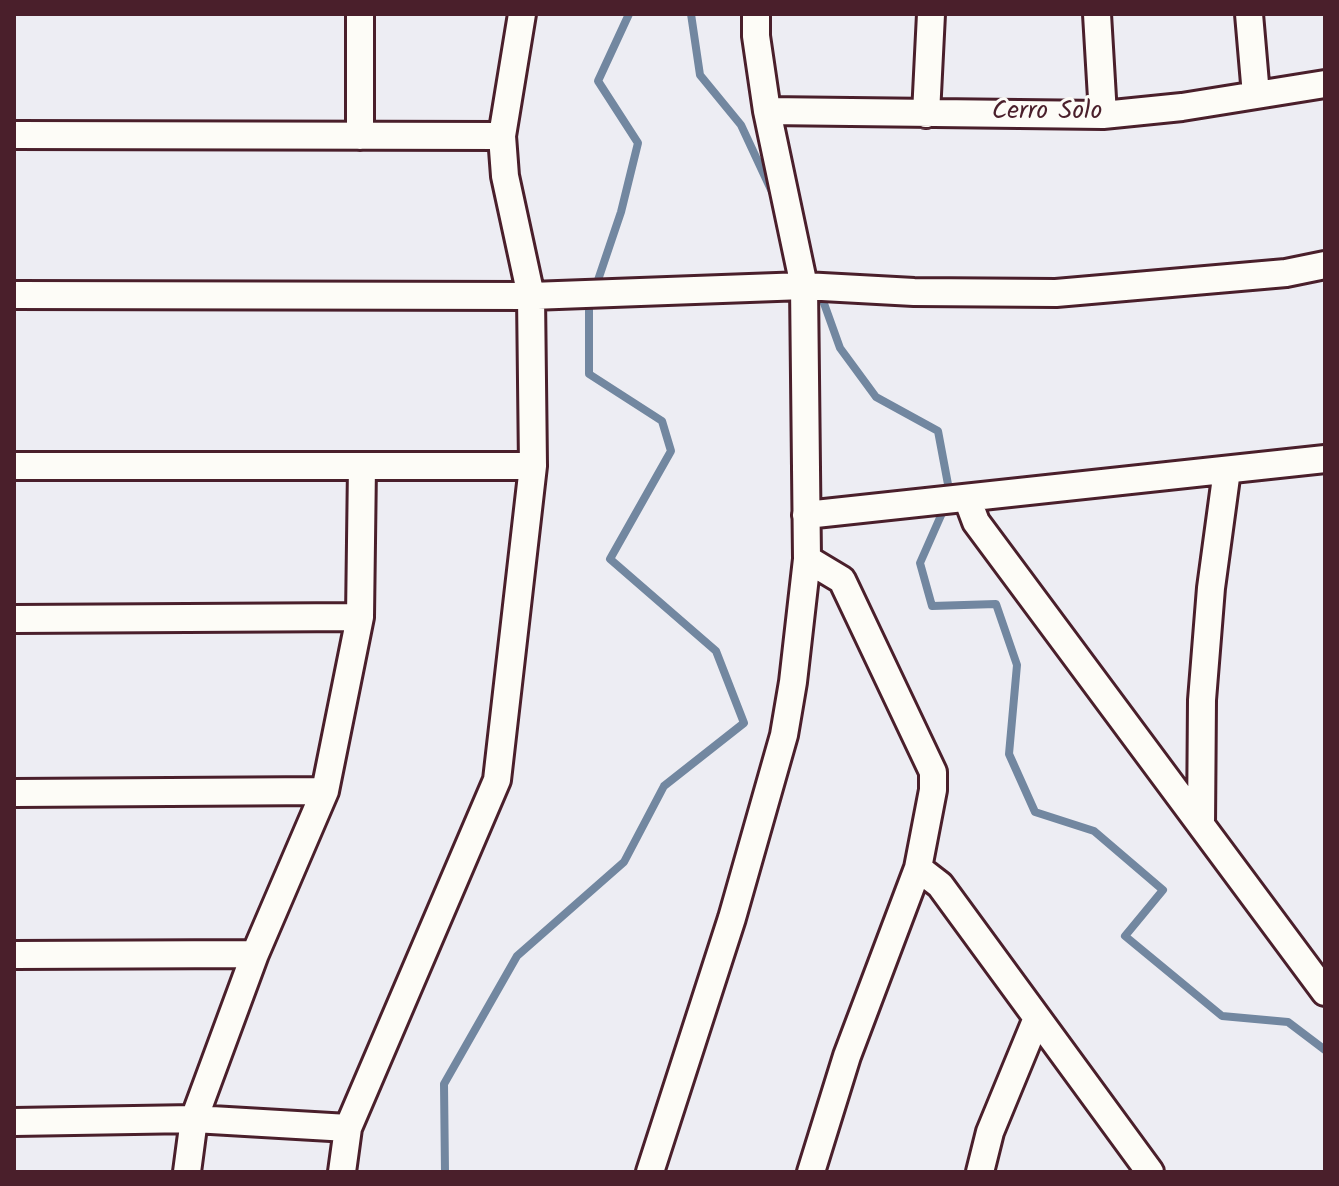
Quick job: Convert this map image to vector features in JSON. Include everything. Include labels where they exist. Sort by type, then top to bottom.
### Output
[{"type":"street","points":[[360,14],[360,136]]},
{"type":"street","points":[[342,1172],[348,1128],[497,780],[533,466],[531,296],[505,176],[502,136],[522,14]]},
{"type":"street","points":[[650,1172],[732,918],[784,735],[807,559],[804,286],[767,111],[756,36],[756,14]]},
{"type":"street","points":[[926,114],[931,14]]},
{"type":"street","points":[[1097,14],[1103,115]]},
{"type":"street","points":[[1249,14],[1256,95]]},
{"type":"street","name":"Cerro Solo","points":[[767,111],[1103,115],[1325,84]]},
{"type":"street","points":[[14,135],[502,136]]},
{"type":"street","points":[[14,295],[531,296],[804,286],[914,292],[1056,293],[1286,273],[1325,265]]},
{"type":"street","points":[[806,515],[1325,459]]},
{"type":"street","points":[[14,466],[533,466]]},
{"type":"street","points":[[187,1172],[194,1119],[255,954],[325,791],[360,617],[362,466]]},
{"type":"street","points":[[1201,825],[1203,686],[1211,588],[1227,470]]},
{"type":"street","points":[[967,498],[976,522],[1325,992]]},
{"type":"street","points":[[807,559],[842,580],[933,772],[933,790],[918,868],[847,1056],[811,1172]]},
{"type":"street","points":[[14,619],[360,617]]},
{"type":"street","points":[[14,793],[325,791]]},
{"type":"street","points":[[918,868],[940,885],[1150,1172]]},
{"type":"street","points":[[14,955],[255,954]]},
{"type":"street","points":[[980,1172],[990,1132],[1037,1018]]},
{"type":"street","points":[[14,1122],[194,1119],[348,1128]]},
{"type":"waterway","points":[[597,283],[621,212],[638,143],[598,81],[629,14]]},
{"type":"waterway","points":[[691,14],[700,75],[741,125],[774,196]]},
{"type":"waterway","points":[[821,295],[840,348],[876,397],[938,431],[950,495],[920,563],[932,606],[996,604],[1017,665],[1009,754],[1035,812],[1094,831],[1163,890],[1125,936],[1222,1016],[1288,1022],[1325,1050]]},
{"type":"waterway","points":[[445,1172],[444,1084],[517,956],[624,862],[664,786],[744,723],[716,651],[610,559],[671,451],[662,421],[589,374],[589,305]]}]
